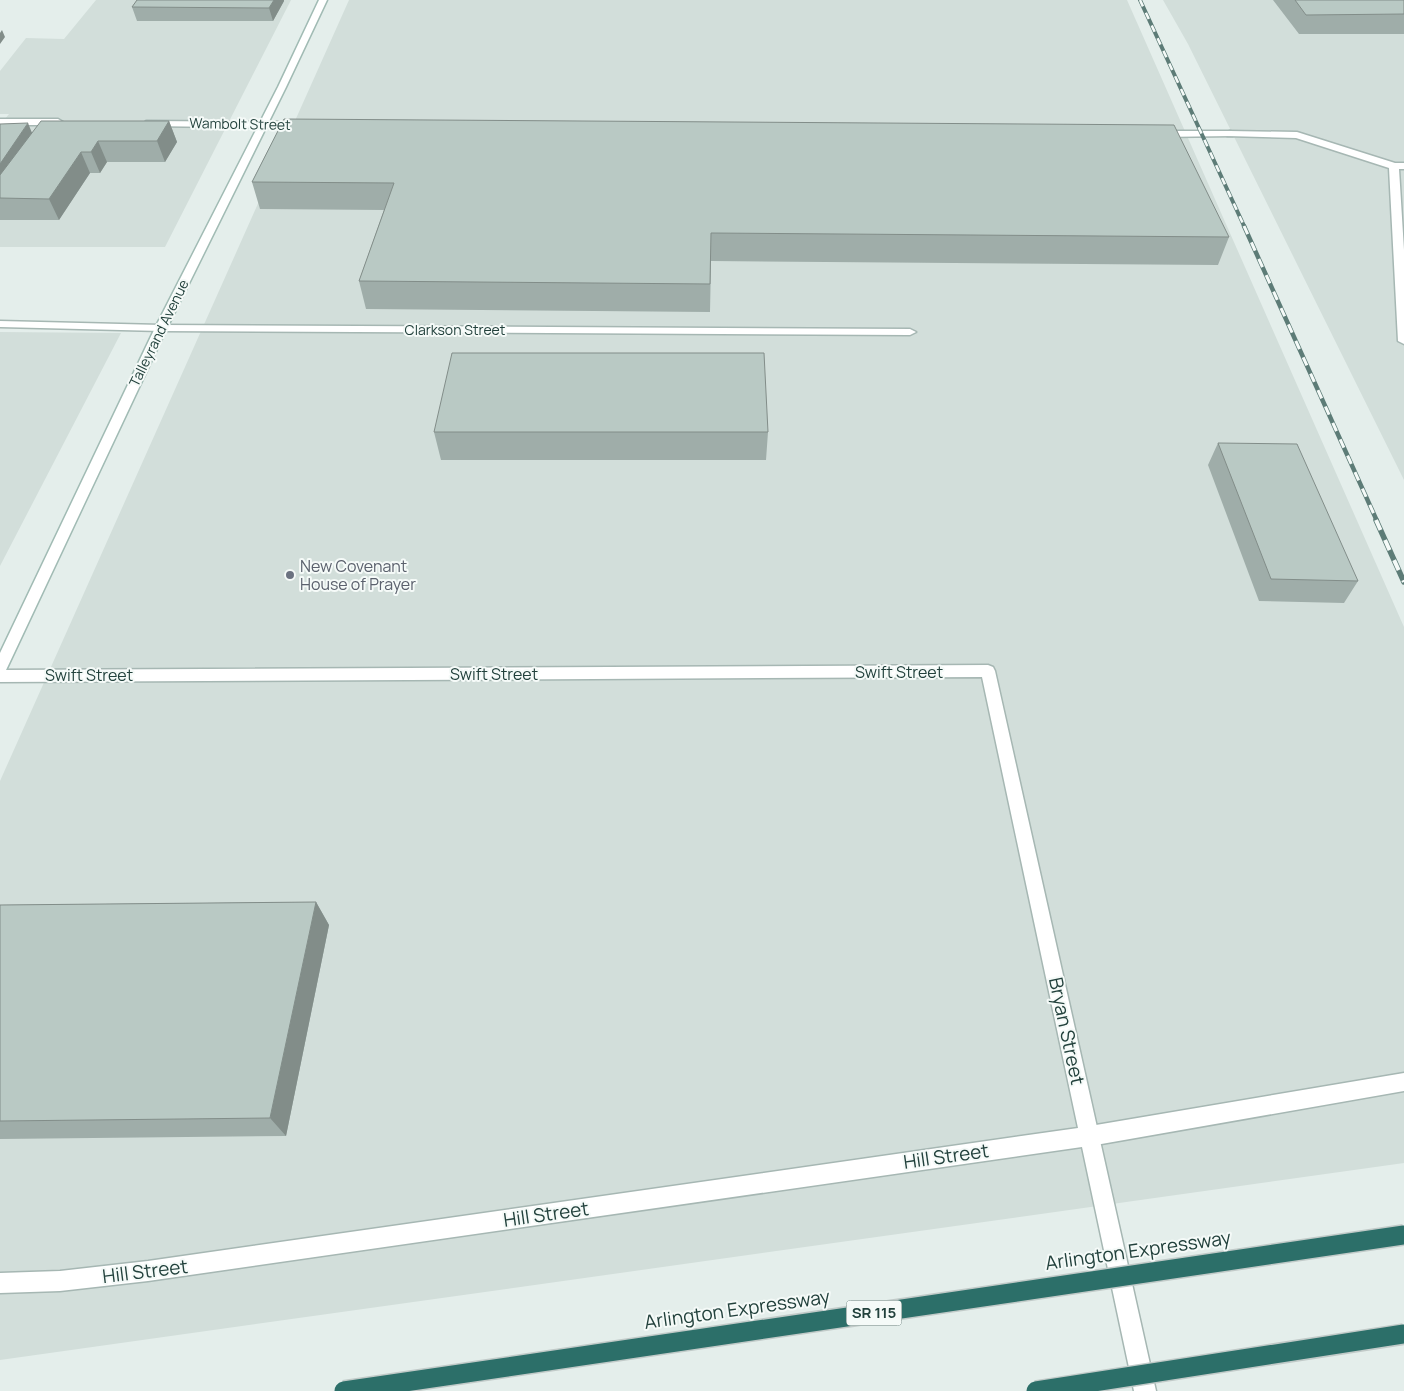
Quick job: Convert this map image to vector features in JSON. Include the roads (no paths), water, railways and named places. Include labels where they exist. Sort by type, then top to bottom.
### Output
[{"type":"highway","name":"Arlington Expressway","points":[[344,1391],[1404,1235]]},
{"type":"highway","points":[[1036,1391],[1404,1334]]},
{"type":"street","name":"Talleyrand Avenue","points":[[0,668],[161,328],[323,0]]},
{"type":"street","points":[[0,122],[68,122]]},
{"type":"street","name":"Wambolt Street","points":[[136,123],[314,125]]},
{"type":"street","points":[[1144,134],[1297,135],[1399,166],[1404,341]]},
{"type":"street","name":"Clarkson Street","points":[[0,324],[161,328],[910,332]]},
{"type":"street","name":"Swift Street","points":[[0,676],[988,671]]},
{"type":"street","name":"Bryan Street","points":[[988,671],[1145,1391]]},
{"type":"street","name":"Hill Street","points":[[0,1283],[60,1282],[148,1271],[1090,1136],[1404,1082]]},
{"type":"railway","points":[[1140,0],[1245,228]]},
{"type":"railway","points":[[1244,226],[1377,521]]},
{"type":"railway","points":[[1376,520],[1404,582]]},
{"type":"place","name":"New Covenant House of Prayer","points":[[290,575]]}]
